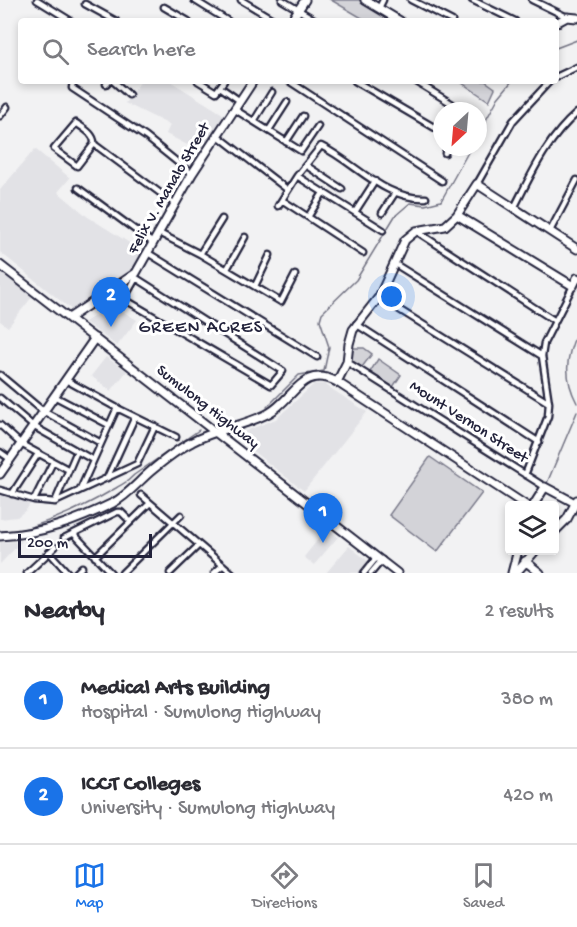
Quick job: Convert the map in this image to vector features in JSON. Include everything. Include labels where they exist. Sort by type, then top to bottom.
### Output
[{"type":"street","points":[[37,0],[66,18]]},
{"type":"street","points":[[46,6],[49,0]]},
{"type":"street","points":[[194,0],[223,18]]},
{"type":"street","points":[[241,0],[271,18]]},
{"type":"street","points":[[282,0],[312,18]]},
{"type":"street","points":[[293,18],[305,0]]},
{"type":"street","points":[[365,0],[395,18]]},
{"type":"street","points":[[379,8],[383,0]]},
{"type":"street","points":[[411,0],[446,18]]},
{"type":"street","points":[[472,0],[509,18]]},
{"type":"street","points":[[532,0],[567,17],[577,18]]},
{"type":"street","points":[[85,4],[111,18]]},
{"type":"street","points":[[164,7],[183,18]]},
{"type":"street","points":[[559,21],[567,17]]},
{"type":"street","points":[[559,76],[577,67]]},
{"type":"street","points":[[73,84],[72,88],[146,137],[192,174]]},
{"type":"street","points":[[112,84],[129,95]]},
{"type":"street","points":[[203,84],[216,92],[222,84]]},
{"type":"street","name":"Felix V. Manalo Street","points":[[69,318],[135,277],[192,174],[251,84]]},
{"type":"street","points":[[294,84],[442,181]]},
{"type":"street","points":[[361,84],[433,127]]},
{"type":"street","points":[[420,84],[449,102]]},
{"type":"street","points":[[337,382],[347,362],[349,344],[356,324],[380,297],[405,240],[416,231],[445,226],[457,215],[513,121],[547,84]]},
{"type":"street","points":[[220,87],[240,101]]},
{"type":"street","points":[[254,121],[272,92]]},
{"type":"street","points":[[269,130],[287,102]]},
{"type":"street","points":[[0,116],[7,107]]},
{"type":"street","points":[[234,109],[300,151],[303,150],[318,126]]},
{"type":"street","points":[[514,208],[547,145],[564,124],[577,113]]},
{"type":"street","points":[[286,142],[303,116]]},
{"type":"street","points":[[94,144],[76,166],[54,149],[76,123],[91,135],[94,144],[175,204]]},
{"type":"street","points":[[217,135],[288,190]]},
{"type":"street","points":[[278,206],[321,146],[395,193],[405,197],[426,198]]},
{"type":"street","points":[[307,166],[342,189]]},
{"type":"street","points":[[297,177],[383,230]]},
{"type":"street","points":[[550,231],[577,180]]},
{"type":"street","points":[[355,212],[375,181]]},
{"type":"street","points":[[477,184],[577,249]]},
{"type":"street","points":[[78,188],[153,243]]},
{"type":"street","points":[[308,217],[323,193]]},
{"type":"street","points":[[382,213],[395,193]]},
{"type":"street","points":[[282,200],[363,253]]},
{"type":"street","points":[[457,215],[573,286]]},
{"type":"street","points":[[200,254],[222,219]]},
{"type":"street","points":[[416,231],[555,321]]},
{"type":"street","points":[[159,233],[227,269],[281,302],[295,275]]},
{"type":"street","points":[[227,269],[245,237]]},
{"type":"street","points":[[148,253],[317,357]]},
{"type":"street","points":[[255,286],[270,255]]},
{"type":"street","points":[[395,264],[542,356]]},
{"type":"street","name":"Sumulong Highway","points":[[0,265],[398,573]]},
{"type":"street","points":[[135,277],[283,371],[271,386],[124,299],[135,277]]},
{"type":"street","points":[[525,475],[548,416],[549,403],[542,356],[544,343],[577,278]]},
{"type":"street","points":[[380,297],[549,403]]},
{"type":"street","points":[[356,324],[539,442]]},
{"type":"street","points":[[0,474],[95,338]]},
{"type":"street","name":"Mount Vernon Street","points":[[347,362],[525,475],[576,503]]},
{"type":"street","points":[[0,375],[43,411],[101,442]]},
{"type":"street","points":[[0,536],[60,527],[112,502],[124,496],[190,442],[214,431],[272,411],[305,380],[321,376],[337,382],[519,501]]},
{"type":"street","points":[[66,380],[176,437]]},
{"type":"street","points":[[54,396],[109,425]]},
{"type":"street","points":[[0,398],[33,426],[93,460]]},
{"type":"street","points":[[80,491],[117,408]]},
{"type":"street","points":[[107,478],[135,417]]},
{"type":"street","points":[[0,425],[21,444],[69,470]]},
{"type":"street","points":[[0,490],[34,500],[55,502],[137,464],[155,426]]},
{"type":"street","points":[[55,502],[77,451]]},
{"type":"street","points":[[0,452],[10,459]]},
{"type":"street","points":[[12,494],[38,454]]},
{"type":"street","points":[[34,500],[53,462]]},
{"type":"street","points":[[535,501],[545,487]]},
{"type":"street","points":[[141,495],[232,573]]},
{"type":"street","points":[[95,557],[150,503]]},
{"type":"street","points":[[559,528],[576,503]]},
{"type":"street","points":[[64,538],[106,515],[117,512],[121,512],[131,522]]},
{"type":"street","points":[[122,573],[181,515]]},
{"type":"street","points":[[74,534],[111,573]]},
{"type":"street","points":[[170,573],[199,545]]},
{"type":"street","points":[[27,573],[55,546]]},
{"type":"street","points":[[49,552],[69,573]]},
{"type":"street","points":[[514,573],[517,555]]},
{"type":"street","points":[[514,573],[531,555]]},
{"type":"street","points":[[364,573],[379,559]]},
{"type":"street","points":[[370,573],[379,559]]},
{"type":"street","points":[[525,561],[540,573]]},
{"type":"street","points":[[214,573],[223,565]]},
{"type":"street","points":[[76,573],[82,567]]},
{"type":"shaded area","points":[[331,0],[359,0],[389,18],[362,18]]},
{"type":"shaded area","points":[[139,84],[175,84],[226,116],[203,153],[166,134],[170,125],[125,103]]},
{"type":"shaded area","points":[[464,84],[489,84],[495,88],[489,101]]},
{"type":"shaded area","points":[[35,149],[70,178],[58,192],[88,217],[144,252],[137,266],[130,273],[72,310],[0,252],[0,190]]},
{"type":"shaded area","points":[[2,273],[32,297],[8,327],[0,321],[0,275]]},
{"type":"shaded area","points":[[112,305],[137,320],[117,346],[85,322]]},
{"type":"shaded area","points":[[352,348],[364,348],[372,354],[362,367],[350,359]]},
{"type":"shaded area","points":[[106,357],[127,371],[111,391],[91,376]]},
{"type":"shaded area","points":[[378,359],[401,375],[393,387],[370,372]]},
{"type":"shaded area","points":[[314,384],[324,384],[367,412],[304,491],[233,436],[276,419]]},
{"type":"shaded area","points":[[430,457],[482,493],[437,552],[389,515]]},
{"type":"shaded area","points":[[0,492],[32,501],[17,517],[0,519]]},
{"type":"shaded area","points":[[327,528],[338,537],[314,565],[304,557]]},
{"type":"shaded area","points":[[22,541],[0,564],[0,542]]},
{"type":"shaded area","points":[[349,546],[369,562],[359,573],[326,573]]},
{"type":"waterway","points":[[559,47],[577,40]]},
{"type":"waterway","points":[[487,118],[498,98],[510,84]]},
{"type":"waterway","points":[[267,407],[299,375],[324,371],[329,347],[320,320],[322,313],[356,280],[395,216],[410,203],[425,205],[441,201],[466,156]]},
{"type":"waterway","points":[[577,333],[568,360],[568,376],[577,403]]},
{"type":"waterway","points":[[547,483],[577,412]]},
{"type":"waterway","points":[[13,532],[53,519],[104,495],[199,430]]},
{"type":"waterway","points":[[0,531],[8,532]]},
{"type":"place","name":"ICCT Colleges","points":[[111,327]]},
{"type":"place","name":"Medical Arts Building","points":[[323,543]]},
{"type":"district","name":"GREEN ACRES","points":[[201,328]]}]
